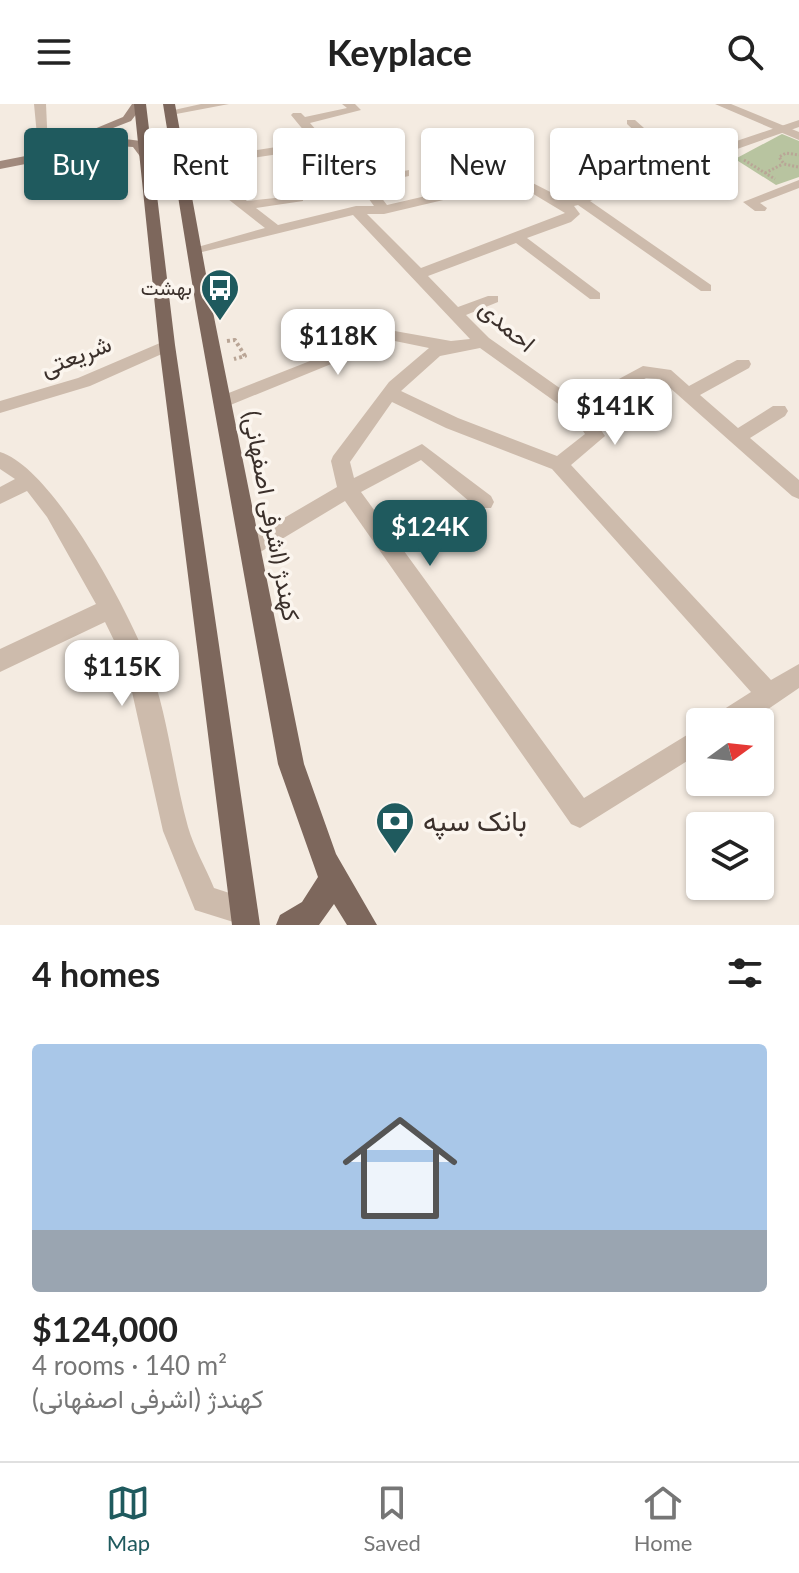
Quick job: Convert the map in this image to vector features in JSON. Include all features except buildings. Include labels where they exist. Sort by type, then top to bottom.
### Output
[{"type":"main road","points":[[107,128],[127,119],[139,104]]},
{"type":"main road","points":[[139,104],[144,141]]},
{"type":"main road","name":"کهندژ (اشرفی اصفهانی)","points":[[170,108],[173,128]]},
{"type":"main road","points":[[128,143],[137,144],[144,153]]},
{"type":"main road","points":[[0,156],[24,151]]},
{"type":"main road","points":[[0,165],[24,160]]},
{"type":"main road","points":[[151,200],[167,345],[252,920]]},
{"type":"main road","name":"کهندژ (اشرفی اصفهانی)","points":[[186,200],[291,764],[325,862],[363,925]]},
{"type":"main road","points":[[290,925],[314,912],[326,895],[333,874]]},
{"type":"street","points":[[40,104],[42,128]]},
{"type":"street","points":[[170,108],[223,104]]},
{"type":"street","points":[[257,154],[314,145],[311,131],[300,118],[355,110],[348,104]]},
{"type":"street","points":[[726,105],[799,136]]},
{"type":"street","points":[[631,122],[638,128]]},
{"type":"street","points":[[738,144],[799,123]]},
{"type":"street","points":[[194,250],[356,210],[384,210],[517,179],[572,202],[706,288]]},
{"type":"street","points":[[760,208],[750,202],[794,186]]},
{"type":"street","points":[[236,200],[276,230]]},
{"type":"street","points":[[243,206],[284,200]]},
{"type":"street","points":[[376,200],[384,210]]},
{"type":"street","points":[[572,202],[578,200]]},
{"type":"street","points":[[419,274],[566,219],[573,214],[572,202]]},
{"type":"street","name":"احمدی","points":[[356,210],[483,342],[577,409]]},
{"type":"street","points":[[517,237],[595,296]]},
{"type":"street","points":[[456,313],[493,299]]},
{"type":"street","points":[[222,402],[389,335],[454,347]]},
{"type":"street","points":[[483,342],[435,351],[391,394],[340,461],[348,490],[580,815],[686,748]]},
{"type":"street","name":"شریعتی","points":[[0,406],[84,382],[167,345]]},
{"type":"street","points":[[690,393],[743,364]]},
{"type":"street","points":[[559,464],[596,436],[577,409],[643,372],[665,374],[799,491]]},
{"type":"street","points":[[391,394],[452,423],[559,464],[769,695]]},
{"type":"street","points":[[736,438],[779,411]]},
{"type":"street","points":[[250,548],[422,451],[484,502]]},
{"type":"street","points":[[0,459],[30,480],[54,511],[89,568],[137,664],[176,831],[205,900],[252,920]]},
{"type":"street","points":[[0,496],[30,480]]},
{"type":"street","points":[[0,661],[109,609]]},
{"type":"street","points":[[749,708],[799,675]]},
{"type":"path","points":[[799,136],[769,149],[780,155],[799,155]]},
{"type":"path","points":[[756,155],[743,161],[794,186]]},
{"type":"path","points":[[765,173],[786,165],[779,159],[780,155]]},
{"type":"path","points":[[235,340],[245,356]]},
{"type":"green space","points":[[782,134],[799,141],[799,177],[776,185],[738,161],[738,157]]},
{"type":"place","name":"بهشت","points":[[220,322]]},
{"type":"place","name":"بانک سپه","points":[[395,855]]}]
